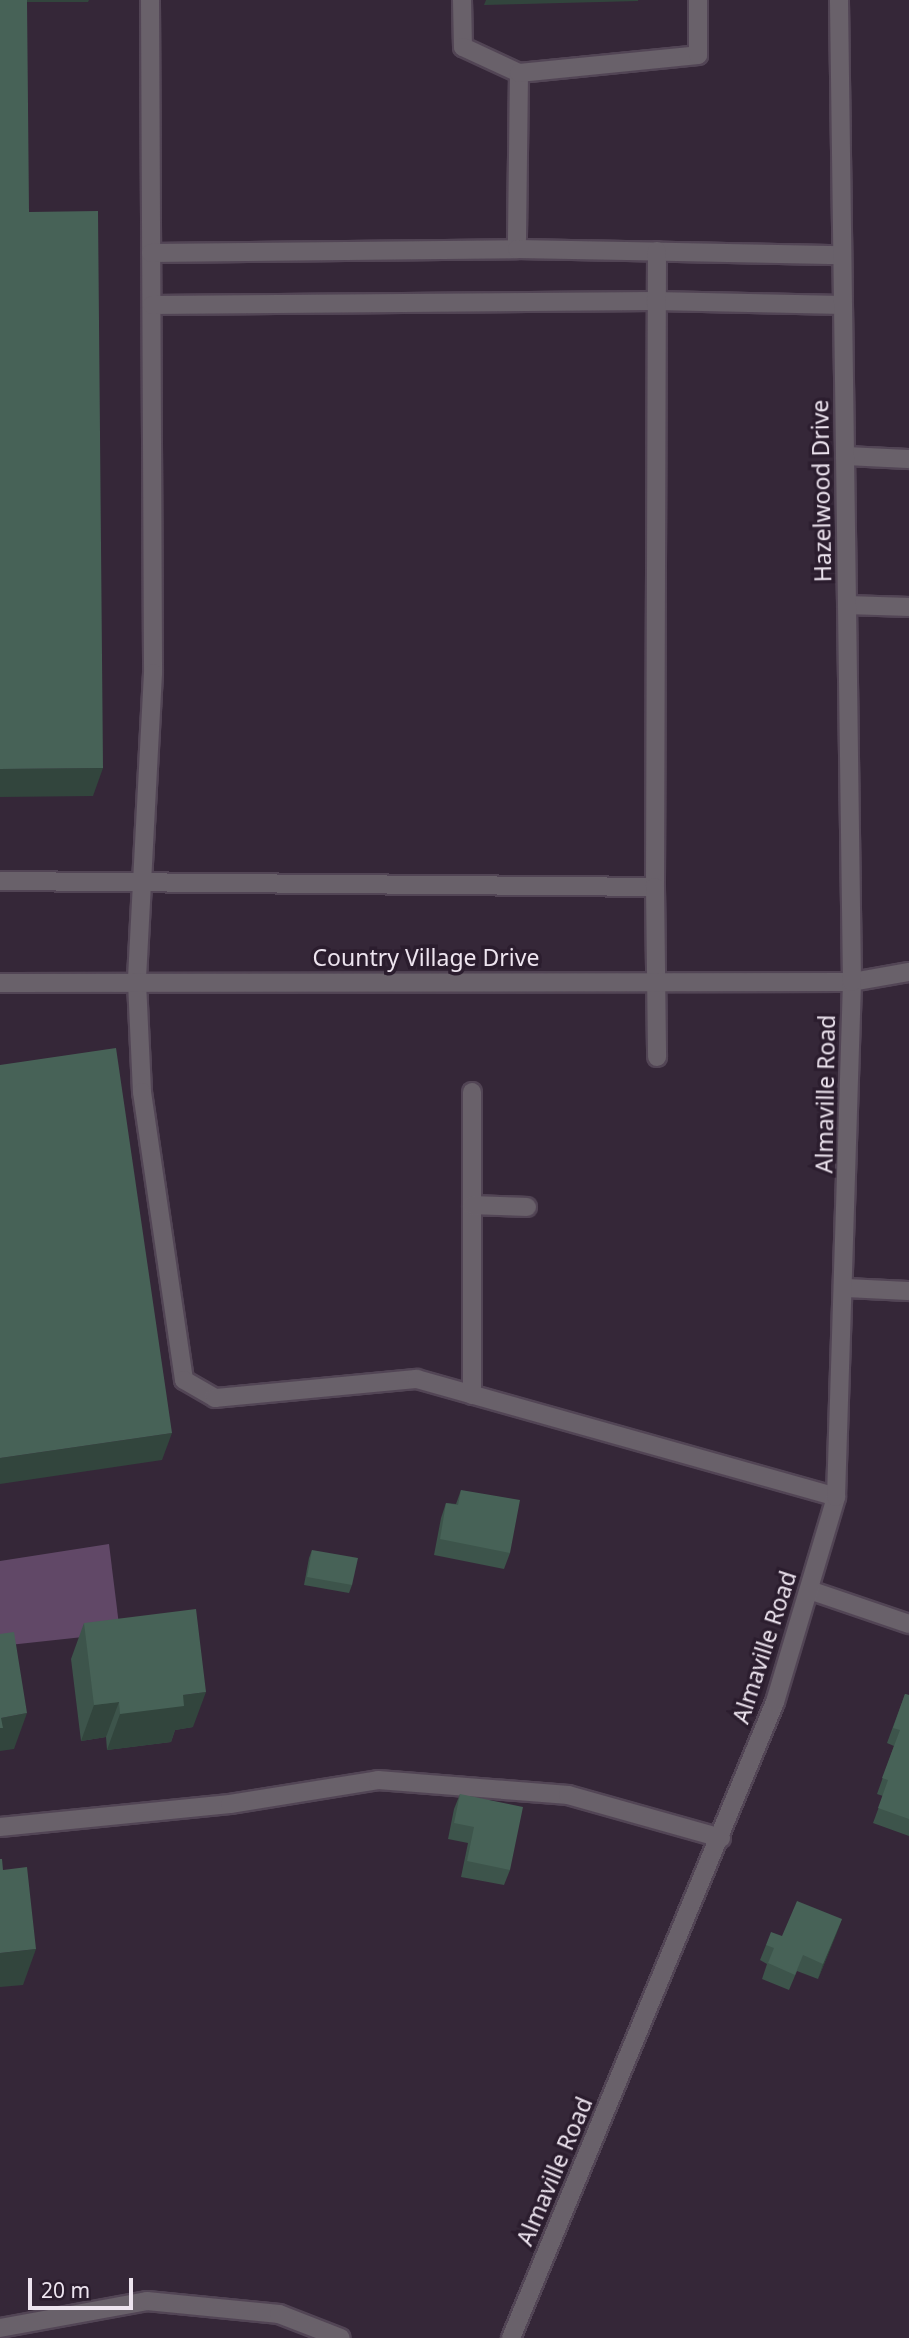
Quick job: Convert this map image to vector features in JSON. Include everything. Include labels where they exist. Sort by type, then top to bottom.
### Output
[{"type":"street","points":[[150,0],[153,673],[136,982],[142,1092],[184,1380],[215,1398],[417,1379],[836,1497]]},
{"type":"street","points":[[462,0],[463,47],[519,73],[698,55],[698,0]]},
{"type":"street","name":"Hazelwood Drive","points":[[839,0],[852,982]]},
{"type":"street","points":[[517,249],[519,73]]},
{"type":"street","points":[[151,253],[517,249],[842,255]]},
{"type":"street","points":[[657,251],[657,1057]]},
{"type":"street","points":[[152,305],[655,301],[843,305]]},
{"type":"street","points":[[845,456],[909,460]]},
{"type":"street","points":[[847,605],[909,607]]},
{"type":"street","points":[[0,881],[655,887]]},
{"type":"street","points":[[852,982],[909,972]]},
{"type":"street","name":"Country Village Drive","points":[[0,983],[852,982]]},
{"type":"street","name":"Almaville Road","points":[[511,2338],[721,1838],[775,1702],[836,1497],[845,1288],[852,982]]},
{"type":"street","points":[[472,1092],[472,1395]]},
{"type":"street","points":[[472,1205],[527,1207]]},
{"type":"street","points":[[845,1288],[909,1291]]},
{"type":"street","points":[[809,1590],[909,1624]]},
{"type":"street","points":[[0,1827],[230,1804],[378,1780],[568,1795],[721,1838]]},
{"type":"street","points":[[0,2328],[147,2301],[279,2314],[341,2338]]},
{"type":"shaded area","points":[[109,1544],[120,1633],[0,1646],[0,1561]]},
{"type":"building","points":[[0,0],[27,0],[29,212],[98,211],[103,768],[0,769]]},
{"type":"building","points":[[116,1048],[172,1433],[0,1458],[0,1065]]},
{"type":"building","points":[[461,1490],[520,1500],[510,1553],[440,1539],[446,1503],[458,1505]]},
{"type":"building","points":[[312,1550],[358,1558],[352,1585],[307,1577]]},
{"type":"building","points":[[196,1609],[206,1692],[183,1695],[184,1706],[120,1714],[119,1702],[94,1705],[84,1623]]},
{"type":"building","points":[[14,1632],[27,1713],[1,1718],[3,1728],[0,1728],[0,1634]]},
{"type":"building","points":[[905,1694],[909,1695],[909,1819],[878,1808],[888,1780],[882,1778],[900,1730],[893,1728]]},
{"type":"building","points":[[460,1794],[523,1807],[510,1870],[467,1861],[474,1827],[454,1823]]},
{"type":"building","points":[[0,1859],[3,1870],[27,1867],[36,1949],[0,1953]]},
{"type":"building","points":[[797,1901],[842,1919],[823,1964],[803,1955],[795,1975],[768,1963],[774,1948],[766,1945],[771,1932],[782,1936]]}]
